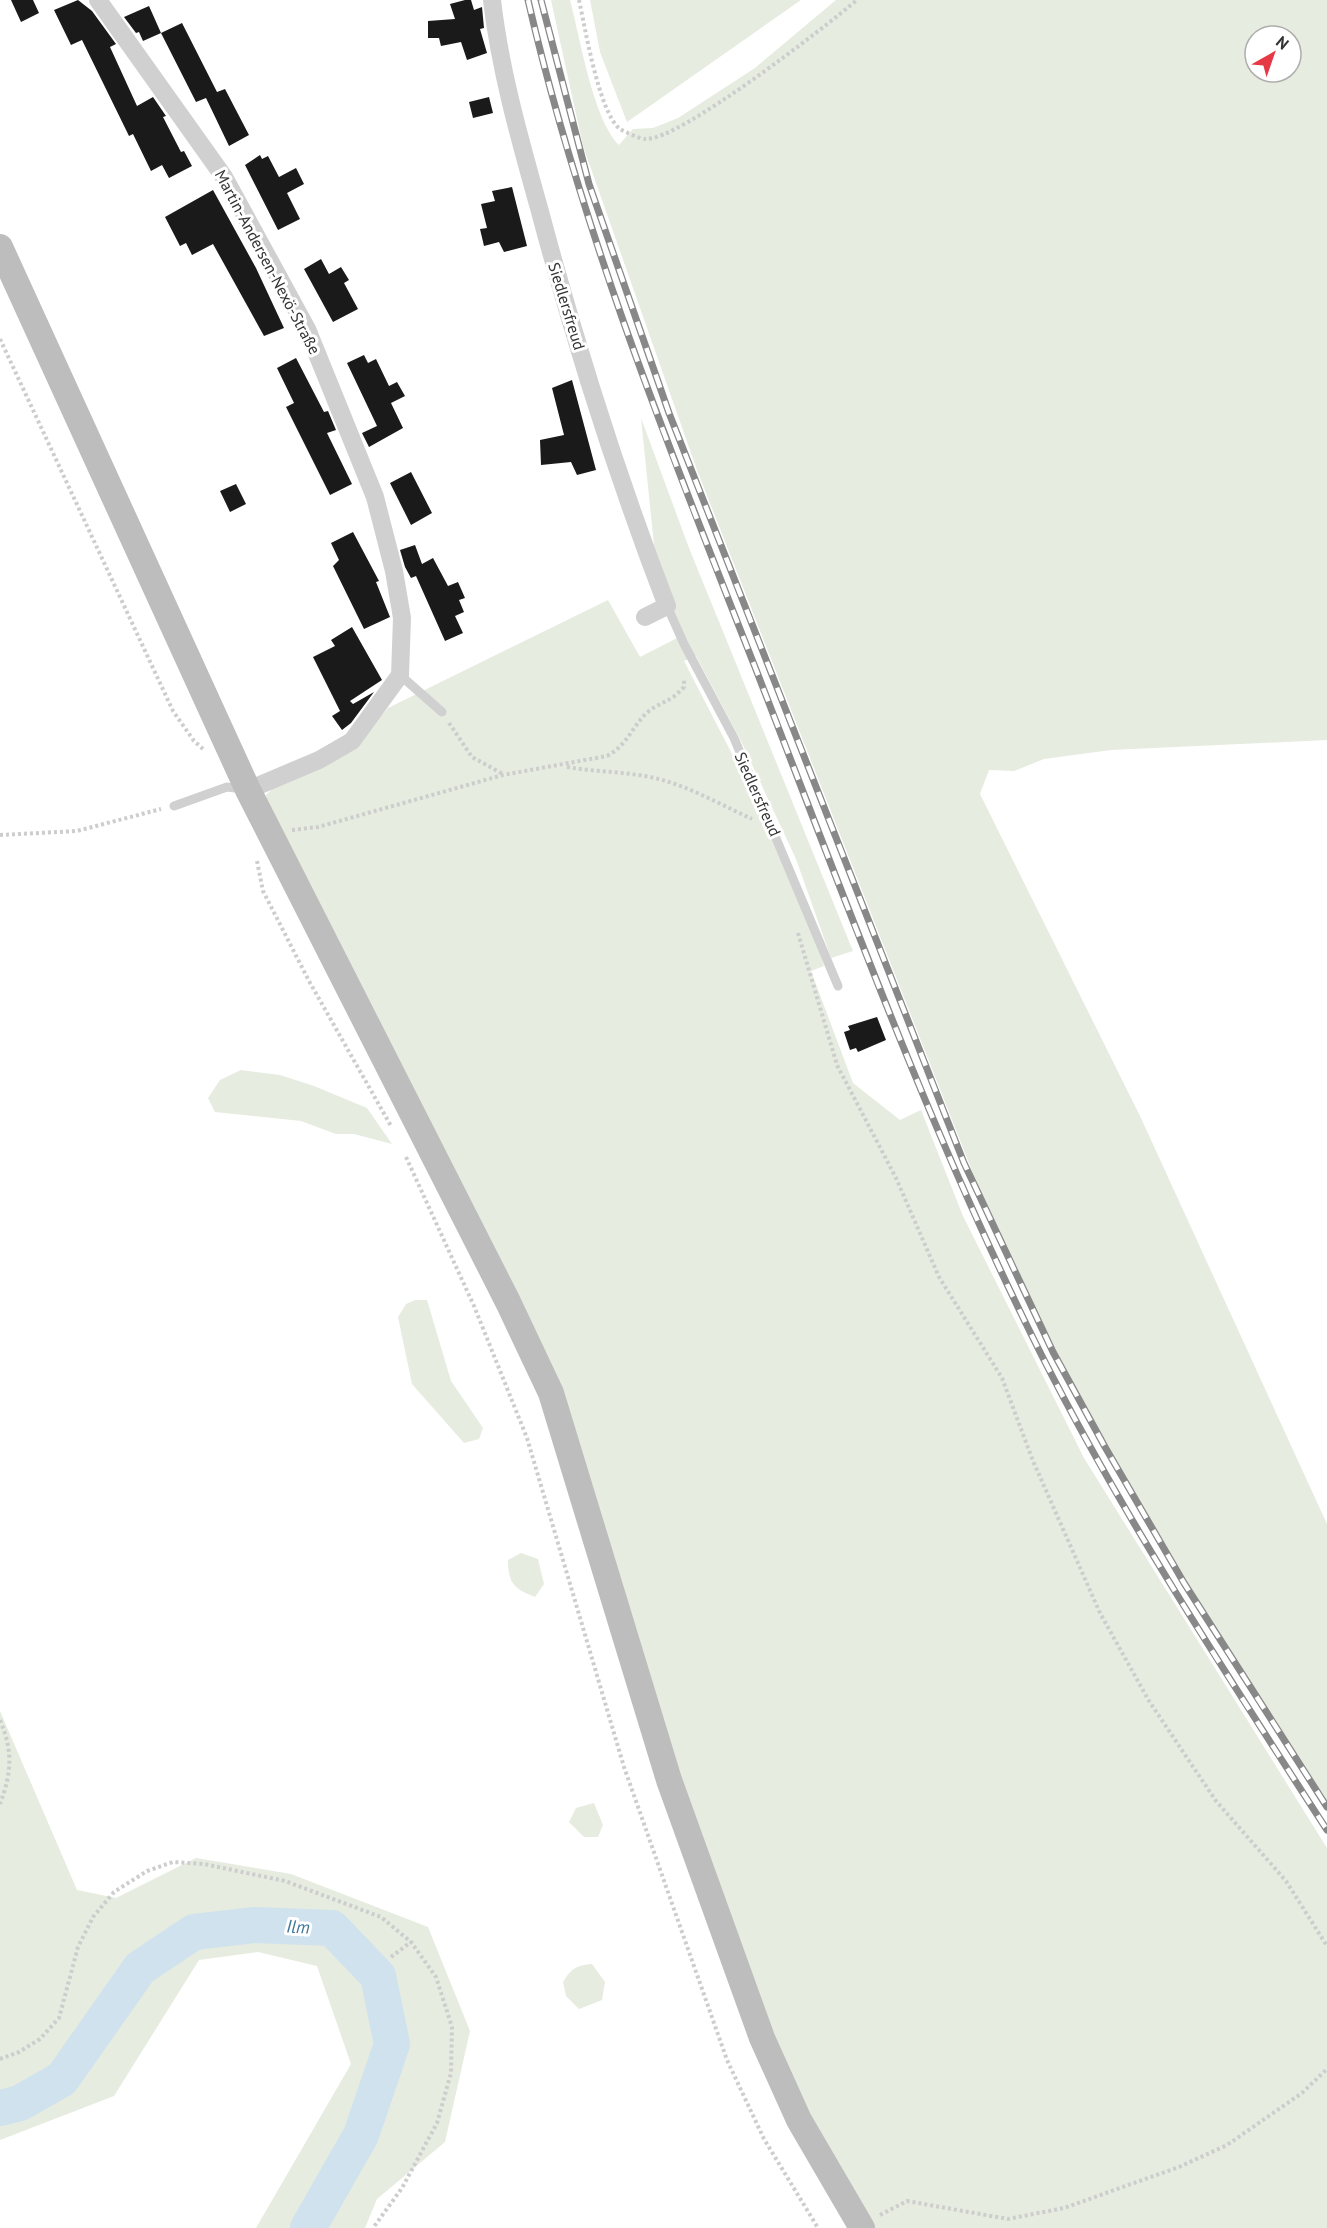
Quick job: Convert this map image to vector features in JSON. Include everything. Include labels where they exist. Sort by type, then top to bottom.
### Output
[{"type":"street","name":"Martin-Andersen-Nexö-Straße","points":[[98,0],[224,177],[307,329],[375,498],[402,618],[400,675]]},
{"type":"street","name":"Siedlersfreud","points":[[492,0],[519,133],[549,249],[630,508],[668,606]]},
{"type":"street","points":[[0,247],[248,790],[508,1302],[551,1393],[669,1780],[762,2038],[799,2120],[862,2227]]},
{"type":"street","points":[[645,617],[668,606]]},
{"type":"street","points":[[248,790],[319,760],[352,741],[400,675]]},
{"type":"lane","name":"Siedlersfreud","points":[[668,606],[684,644],[719,709],[750,777],[793,874],[838,986]]},
{"type":"lane","points":[[400,675],[442,712]]},
{"type":"lane","points":[[174,806],[227,787],[248,790]]},
{"type":"path","points":[[579,0],[588,47],[605,105],[619,128],[645,139],[678,129],[810,39],[857,0]]},
{"type":"path","points":[[0,339],[173,711],[194,741],[212,756]]},
{"type":"path","points":[[267,829],[290,830],[318,827],[503,775],[563,766],[607,756],[617,750],[647,713],[672,700],[684,687],[684,644]]},
{"type":"path","points":[[442,712],[472,757],[503,775]]},
{"type":"path","points":[[563,766],[671,783],[752,819]]},
{"type":"path","points":[[750,777],[747,792],[756,828]]},
{"type":"path","points":[[0,836],[77,831],[174,806]]},
{"type":"path","points":[[256,859],[263,891],[309,981],[393,1130]]},
{"type":"path","points":[[796,927],[837,1065],[896,1178],[939,1277],[1002,1378],[1033,1461],[1100,1613],[1149,1701],[1216,1801],[1286,1881],[1327,1946]]},
{"type":"path","points":[[404,1151],[474,1306],[527,1438],[624,1767],[727,2060],[764,2139],[818,2228]]},
{"type":"path","points":[[0,1720],[11,1751],[5,1791],[0,1804]]},
{"type":"path","points":[[0,2059],[19,2052],[40,2039],[59,2018],[78,1947],[93,1917],[114,1892],[147,1871],[173,1862],[204,1864],[285,1881],[381,1917],[411,1942],[436,1977],[452,2027],[452,2073],[437,2123],[402,2188],[373,2228]]},
{"type":"path","points":[[391,1957],[411,1942]]},
{"type":"path","points":[[862,2227],[908,2201],[1008,2219],[1064,2208],[1179,2167],[1227,2145],[1302,2093],[1327,2069]]},
{"type":"shaded area","points":[[551,0],[570,0],[595,97],[610,133],[619,145],[633,129],[653,128],[678,118],[755,68],[836,0],[1327,0],[1327,740],[1111,750],[1044,759],[1014,771],[989,770],[980,794],[1140,1116],[1327,1524],[1327,1803],[1160,1538],[1092,1419],[1030,1300],[987,1209],[697,470],[583,146]]},
{"type":"shaded area","points":[[590,0],[801,0],[627,122],[600,52]]},
{"type":"shaded area","points":[[641,418],[689,548],[853,951],[831,958],[796,859],[742,743],[696,656],[684,661],[746,781],[814,934],[824,966],[811,971],[853,1083],[900,1120],[921,1110],[963,1216],[1084,1458],[1327,1848],[1327,2228],[875,2228],[818,2137],[774,2044],[643,1673],[596,1497],[564,1401],[268,809],[266,795],[274,787],[354,748],[388,708],[608,600],[640,657],[683,635],[656,564]]},
{"type":"shaded area","points":[[241,1070],[280,1075],[367,1108],[392,1144],[354,1134],[336,1134],[301,1121],[215,1112],[208,1098],[220,1080]]},
{"type":"shaded area","points":[[415,1300],[427,1300],[451,1381],[483,1428],[479,1439],[464,1443],[412,1384],[398,1317],[406,1304]]},
{"type":"shaded area","points":[[521,1553],[538,1559],[544,1584],[535,1597],[514,1585],[509,1575],[508,1560]]},
{"type":"shaded area","points":[[0,1711],[77,1890],[116,1898],[196,1858],[291,1874],[428,1927],[470,2031],[445,2142],[377,2199],[365,2228],[256,2228],[351,2064],[317,1966],[258,1952],[199,1960],[114,2096],[0,2140]]},
{"type":"shaded area","points":[[594,1803],[603,1825],[598,1837],[584,1837],[569,1822],[576,1808]]},
{"type":"shaded area","points":[[592,1964],[605,1982],[602,2000],[579,2009],[566,1996],[563,1982],[575,1968]]},
{"type":"building","points":[[11,0],[33,0],[39,13],[21,22]]},
{"type":"building","points":[[78,0],[92,11],[116,44],[110,47],[137,106],[153,97],[166,116],[163,117],[181,152],[184,151],[192,166],[169,178],[162,165],[151,171],[133,134],[129,136],[82,40],[71,45],[54,10]]},
{"type":"building","points":[[471,0],[474,10],[482,7],[484,28],[480,29],[487,53],[467,60],[461,42],[441,46],[439,38],[428,38],[428,21],[455,19],[450,4]]},
{"type":"building","points":[[149,6],[161,33],[143,41],[139,32],[136,33],[124,17]]},
{"type":"building","points":[[182,23],[217,92],[225,89],[249,135],[229,146],[206,98],[196,102],[161,33]]},
{"type":"building","points":[[489,97],[493,113],[473,118],[469,102]]},
{"type":"building","points":[[260,155],[262,159],[268,156],[279,177],[296,168],[304,184],[287,193],[300,219],[278,230],[245,165]]},
{"type":"building","points":[[512,187],[527,246],[504,252],[499,242],[484,246],[480,229],[487,228],[481,204],[495,201],[492,191]]},
{"type":"building","points":[[213,190],[256,268],[284,328],[264,336],[213,244],[192,255],[186,243],[180,246],[165,217]]},
{"type":"building","points":[[321,259],[329,274],[341,267],[349,280],[344,283],[358,309],[333,322],[304,269]]},
{"type":"building","points":[[364,355],[368,363],[376,359],[389,386],[397,382],[405,396],[391,403],[403,428],[369,447],[362,433],[377,426],[347,363]]},
{"type":"building","points":[[296,358],[324,412],[328,411],[336,430],[327,433],[352,484],[330,495],[286,407],[294,403],[277,368]]},
{"type":"building","points":[[572,380],[596,470],[577,475],[571,462],[541,465],[540,440],[564,435],[552,388]]},
{"type":"building","points":[[411,472],[432,513],[411,525],[390,483]]},
{"type":"building","points":[[236,484],[246,504],[230,512],[220,491]]},
{"type":"building","points":[[353,532],[379,581],[376,582],[390,617],[364,629],[333,566],[339,560],[331,543]]},
{"type":"building","points":[[415,545],[422,564],[433,558],[448,586],[458,582],[465,598],[459,600],[464,612],[455,616],[463,633],[445,641],[416,576],[411,578],[405,567],[400,550]]},
{"type":"building","points":[[352,627],[382,680],[350,701],[353,704],[374,692],[351,723],[342,730],[332,716],[340,711],[313,657],[335,646],[331,640]]},
{"type":"building","points":[[877,1017],[886,1040],[858,1052],[856,1048],[850,1050],[844,1032],[850,1030],[848,1026]]},
{"type":"waterway","name":"Ilm","points":[[0,2108],[20,2103],[62,2079],[140,1968],[194,1932],[255,1925],[332,1928],[378,1976],[392,2044],[361,2135],[308,2228]]},
{"type":"railway","points":[[528,0],[549,86],[600,254],[659,420],[890,1015],[963,1187],[1042,1356],[1107,1477],[1178,1596],[1327,1830]]},
{"type":"railway","points":[[541,0],[589,184],[669,413],[964,1163],[1053,1352],[1105,1447],[1184,1583],[1327,1807]]}]
